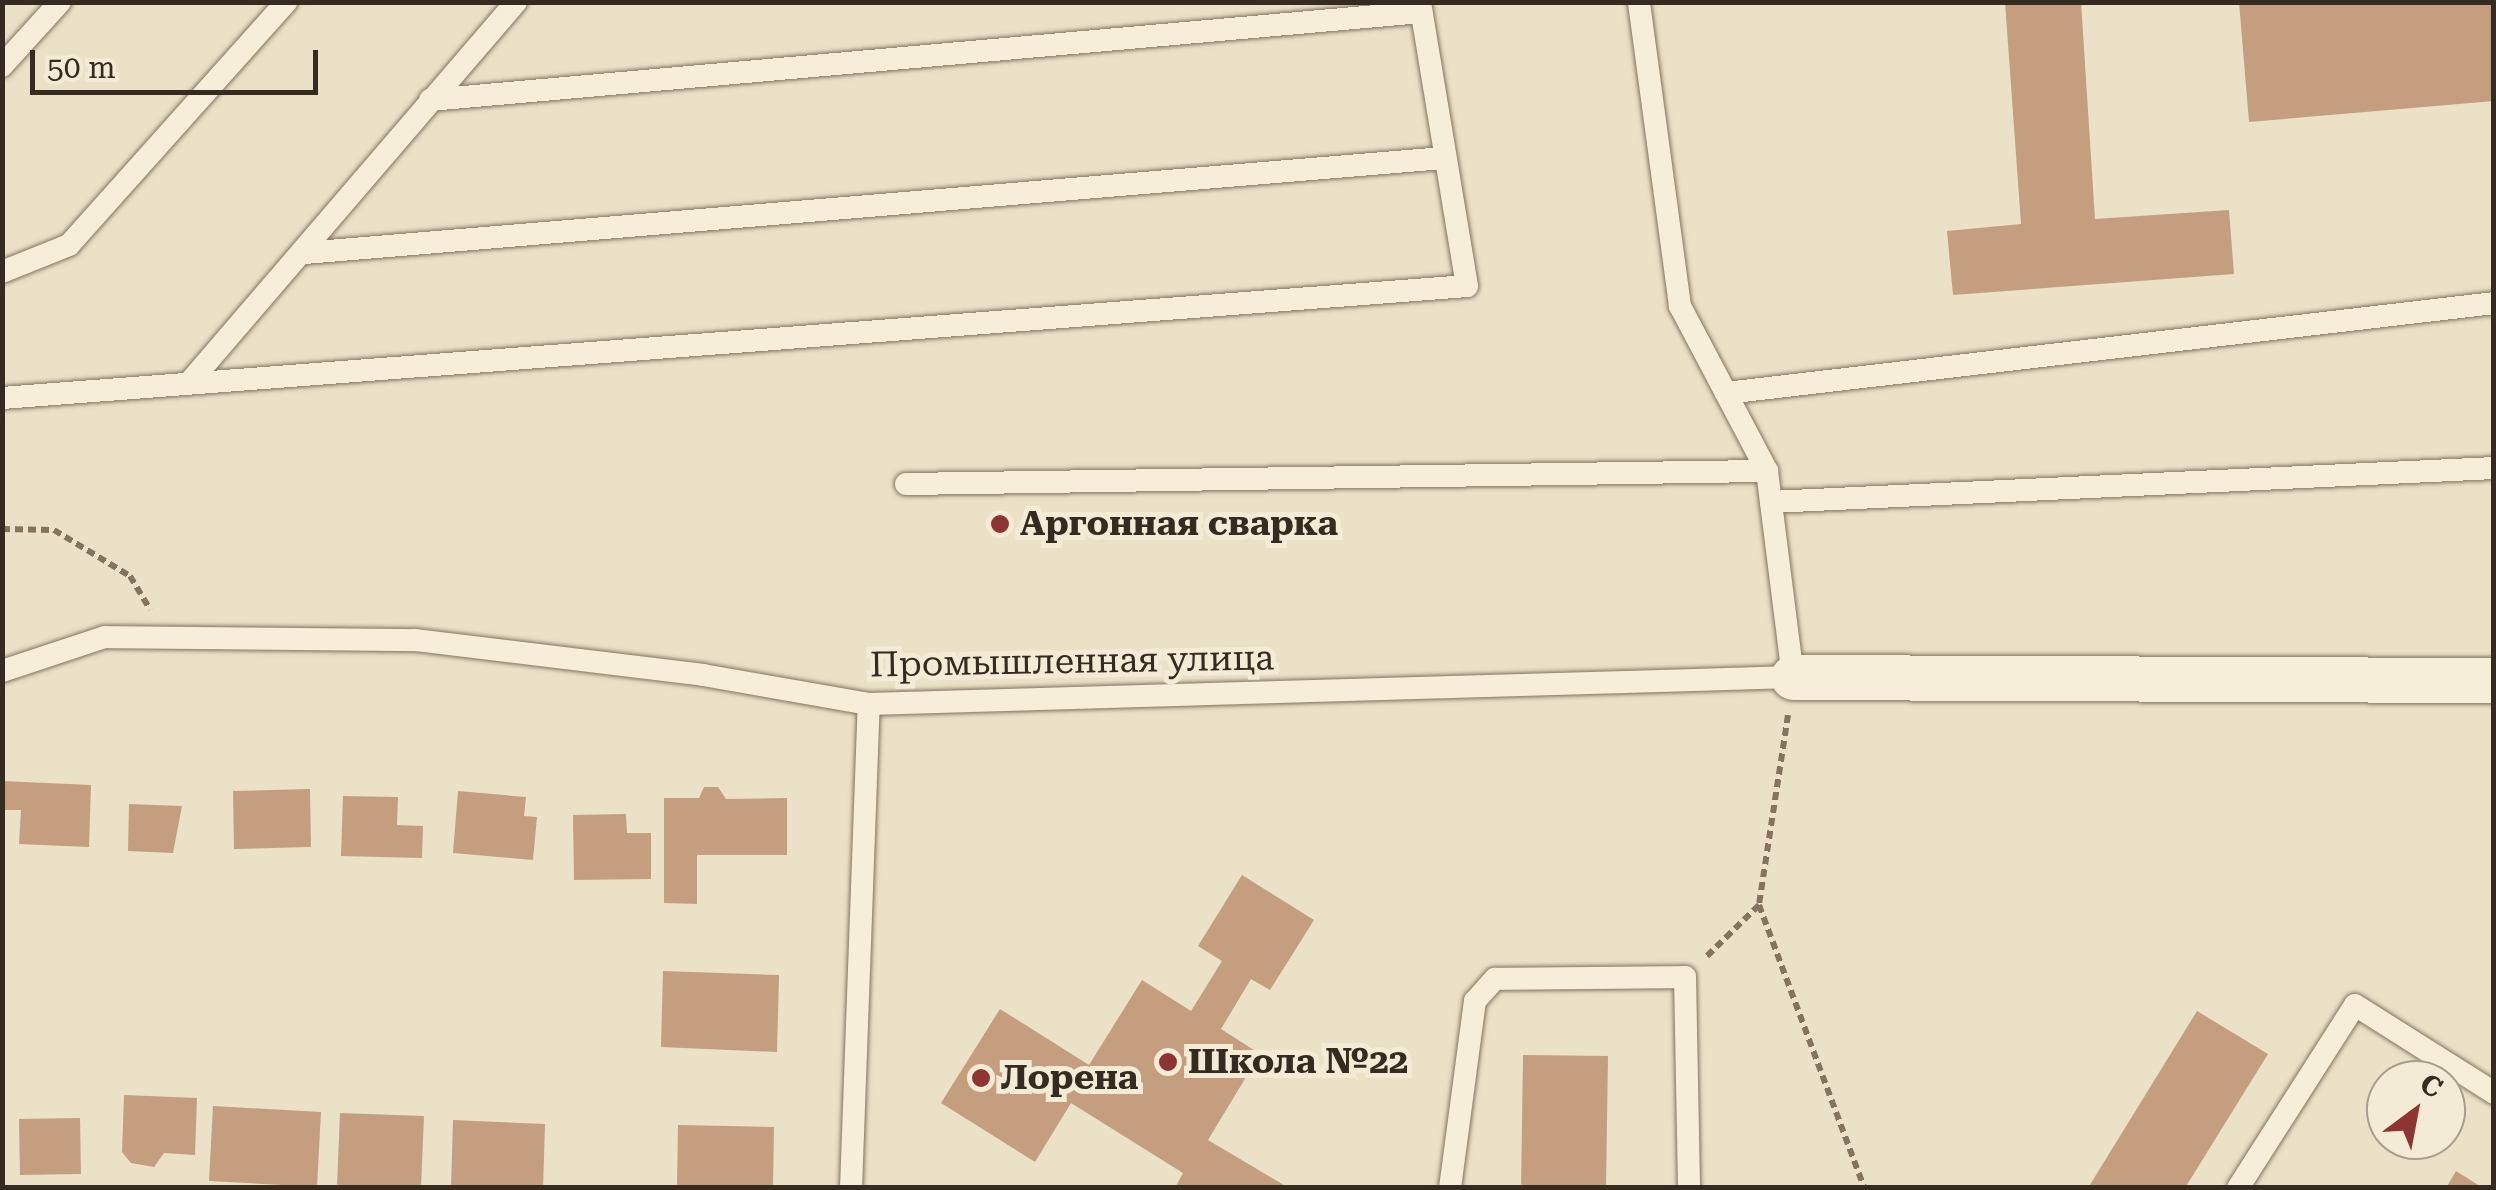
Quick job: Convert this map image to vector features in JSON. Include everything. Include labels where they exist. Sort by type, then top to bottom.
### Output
[{"type":"street","points":[[1794,677],[2494,680]]},
{"type":"lane","points":[[2,66],[60,2]]},
{"type":"lane","points":[[2,272],[69,245],[286,2]]},
{"type":"lane","points":[[188,383],[305,253],[516,2]]},
{"type":"lane","points":[[1639,2],[1680,306],[1768,471],[1794,677]]},
{"type":"lane","points":[[2,398],[1466,286],[1420,7],[430,100]]},
{"type":"lane","points":[[305,253],[1443,158]]},
{"type":"lane","points":[[1726,394],[2494,303]]},
{"type":"lane","points":[[1771,502],[2494,468]]},
{"type":"lane","points":[[906,484],[1768,471]]},
{"type":"lane","name":"Промышленная улица","points":[[2,671],[105,636],[415,640],[704,675],[869,704],[1794,677]]},
{"type":"lane","points":[[850,1188],[869,704]]},
{"type":"lane","points":[[1450,1188],[1475,1001],[1495,980],[1685,977],[1689,1188]]},
{"type":"lane","points":[[2238,1188],[2354,1005],[2494,1093]]},
{"type":"path","points":[[2,529],[54,530],[130,576],[166,637]]},
{"type":"path","points":[[1794,677],[1759,905],[1864,1188]]},
{"type":"path","points":[[1685,977],[1759,905]]},
{"type":"building","points":[[2005,2],[2081,2],[2095,219],[2229,210],[2234,274],[1953,295],[1947,231],[2021,224]]},
{"type":"building","points":[[2239,2],[2494,2],[2494,101],[2249,122]]},
{"type":"building","points":[[2,781],[91,785],[89,847],[19,844],[21,810],[2,810]]},
{"type":"building","points":[[704,787],[718,787],[726,799],[787,798],[787,855],[697,855],[697,904],[664,903],[664,798],[699,798]]},
{"type":"building","points":[[310,789],[311,847],[234,849],[233,791]]},
{"type":"building","points":[[458,791],[526,797],[524,816],[537,817],[533,860],[453,853]]},
{"type":"building","points":[[343,796],[398,797],[397,825],[423,826],[422,858],[341,856]]},
{"type":"building","points":[[129,804],[182,806],[173,853],[128,851]]},
{"type":"building","points":[[626,814],[627,833],[651,833],[651,879],[574,880],[573,815]]},
{"type":"building","points":[[1242,875],[1314,920],[1270,990],[1251,979],[1221,1029],[1260,1054],[1208,1140],[1289,1188],[1175,1188],[1183,1173],[1071,1103],[1035,1162],[941,1103],[1000,1009],[1089,1065],[1142,980],[1191,1011],[1222,961],[1198,946]]},
{"type":"building","points":[[663,971],[779,975],[777,1052],[661,1047]]},
{"type":"building","points":[[2197,1011],[2268,1054],[2185,1188],[2088,1188]]},
{"type":"building","points":[[1523,1055],[1608,1056],[1606,1188],[1521,1188]]},
{"type":"building","points":[[124,1095],[197,1098],[195,1155],[164,1153],[154,1167],[131,1163],[122,1152]]},
{"type":"building","points":[[213,1106],[321,1112],[317,1187],[209,1181]]},
{"type":"building","points":[[340,1113],[424,1116],[421,1188],[337,1186]]},
{"type":"building","points":[[80,1118],[81,1174],[20,1175],[19,1119]]},
{"type":"building","points":[[453,1120],[545,1124],[543,1188],[451,1188]]},
{"type":"building","points":[[678,1125],[774,1127],[773,1188],[677,1188]]},
{"type":"building","points":[[2456,1171],[2483,1188],[2446,1188]]},
{"type":"place","name":"Аргонная сварка","points":[[1000,524]]},
{"type":"place","name":"Школа №22","points":[[1168,1062]]},
{"type":"place","name":"Лорена","points":[[981,1078]]}]
